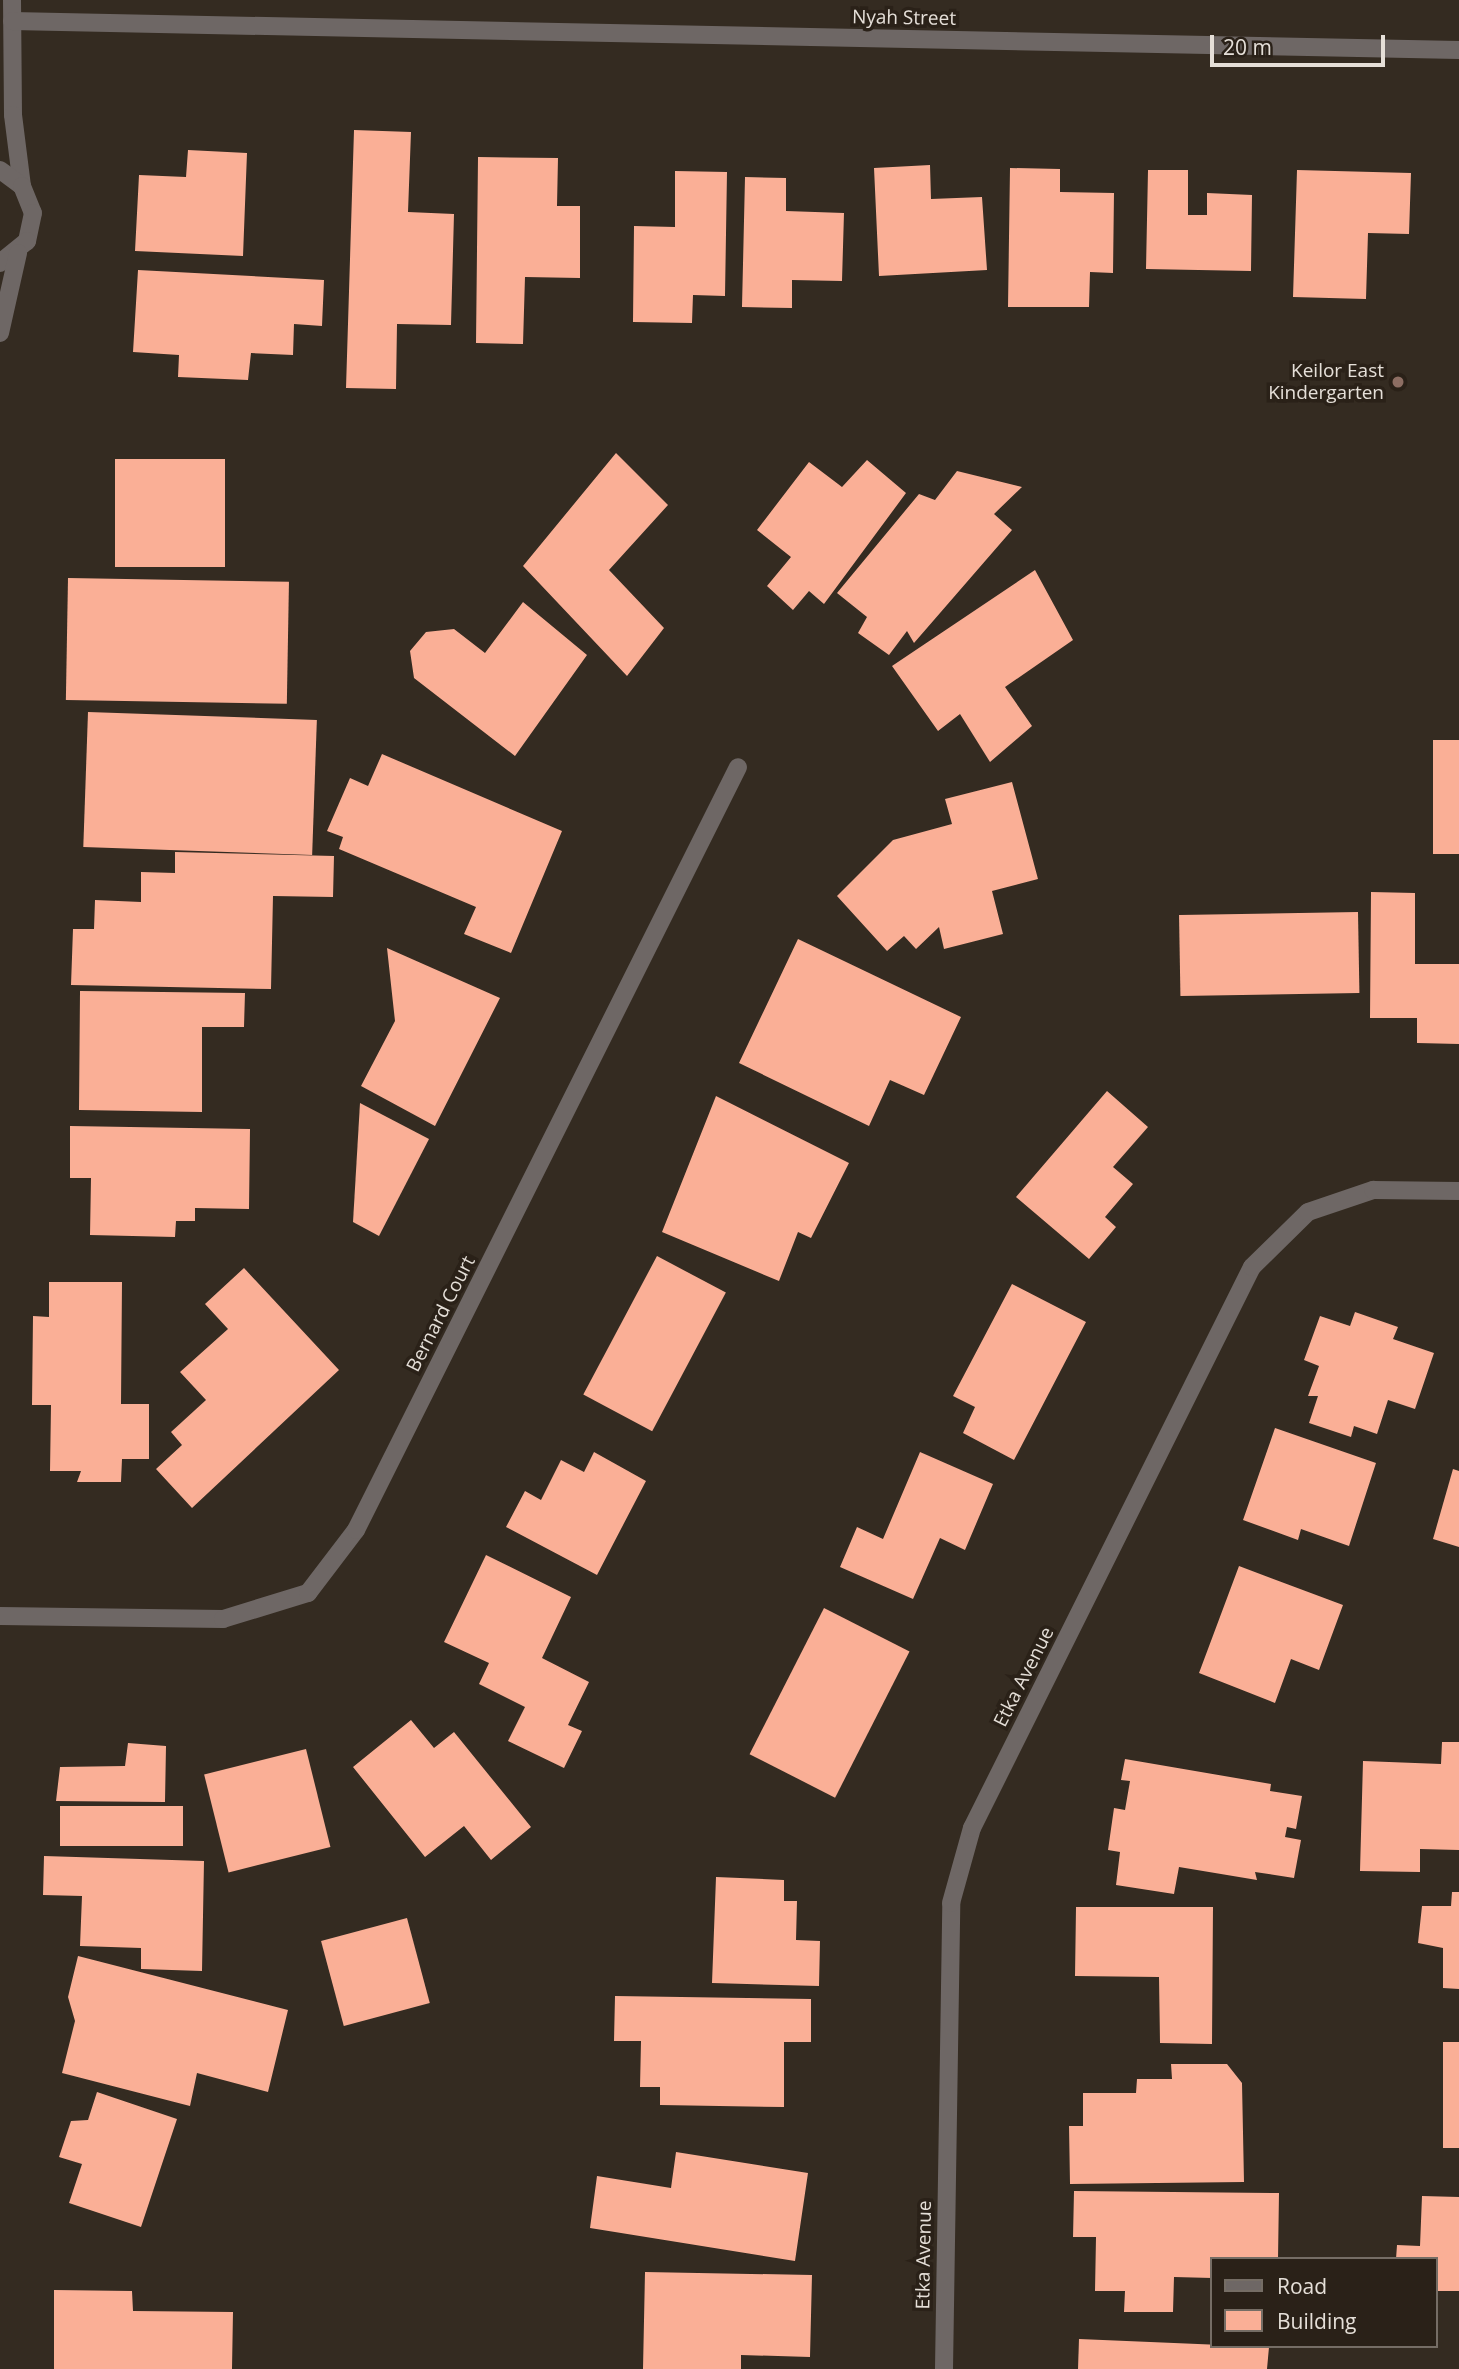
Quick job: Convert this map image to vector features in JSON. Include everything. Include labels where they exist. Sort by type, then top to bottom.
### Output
[{"type":"street","points":[[0,263],[18,253],[27,241],[33,213],[22,186],[13,116],[12,0]]},
{"type":"street","points":[[0,65],[12,21]]},
{"type":"street","name":"Nyah Street","points":[[12,21],[1459,50]]},
{"type":"street","points":[[0,170],[22,186]]},
{"type":"street","points":[[0,333],[18,253]]},
{"type":"street","name":"Bernard Court","points":[[0,1616],[223,1619],[308,1593],[356,1530],[738,766]]},
{"type":"street","name":"Etka Avenue","points":[[944,2369],[951,1903],[972,1828],[1252,1267],[1308,1212],[1373,1190],[1459,1191]]},
{"type":"building","points":[[354,130],[411,132],[408,212],[454,214],[451,325],[397,324],[396,389],[346,388]]},
{"type":"building","points":[[188,150],[247,153],[243,256],[135,251],[139,175],[186,177]]},
{"type":"building","points":[[478,157],[558,158],[557,206],[580,206],[580,278],[525,277],[523,344],[476,343]]},
{"type":"building","points":[[930,165],[931,199],[982,197],[987,270],[879,276],[874,168]]},
{"type":"building","points":[[1010,168],[1060,169],[1060,192],[1114,193],[1113,273],[1090,272],[1089,307],[1008,307]]},
{"type":"building","points":[[1148,170],[1188,170],[1188,215],[1207,215],[1207,193],[1252,195],[1251,271],[1146,269]]},
{"type":"building","points":[[1297,170],[1411,173],[1409,234],[1368,233],[1366,299],[1293,297]]},
{"type":"building","points":[[675,171],[727,172],[725,296],[693,295],[692,323],[633,322],[634,226],[675,227]]},
{"type":"building","points":[[745,177],[786,178],[786,211],[844,213],[842,281],[792,280],[792,308],[742,307]]},
{"type":"building","points":[[138,270],[324,280],[322,326],[294,324],[293,355],[251,353],[248,380],[178,377],[179,355],[133,352]]},
{"type":"building","points":[[616,453],[668,505],[609,570],[664,628],[627,676],[523,566]]},
{"type":"building","points":[[115,459],[225,459],[225,567],[115,567]]},
{"type":"building","points":[[867,460],[906,493],[824,604],[809,591],[793,610],[767,586],[791,557],[757,530],[809,462],[842,487]]},
{"type":"building","points":[[957,471],[1022,487],[994,514],[1012,530],[914,643],[907,631],[889,655],[858,633],[867,617],[837,593],[919,494],[935,500]]},
{"type":"building","points":[[1035,570],[1073,640],[1005,687],[1032,726],[990,762],[960,714],[938,731],[892,666]]},
{"type":"building","points":[[68,578],[289,582],[287,704],[66,700]]},
{"type":"building","points":[[523,602],[587,655],[515,756],[414,678],[410,651],[426,632],[454,629],[485,653]]},
{"type":"building","points":[[88,712],[317,720],[312,855],[83,847]]},
{"type":"building","points":[[1433,740],[1459,740],[1459,854],[1433,854]]},
{"type":"building","points":[[382,754],[562,831],[511,953],[464,934],[476,907],[339,849],[343,837],[327,831],[350,778],[368,786]]},
{"type":"building","points":[[1012,782],[1038,879],[992,891],[1003,934],[944,949],[939,927],[916,949],[904,936],[887,951],[837,896],[893,840],[952,824],[945,799]]},
{"type":"building","points":[[175,852],[334,856],[333,897],[273,896],[271,989],[71,985],[73,929],[94,929],[95,900],[141,902],[141,872],[175,873]]},
{"type":"building","points":[[1371,892],[1415,893],[1415,964],[1459,964],[1459,1044],[1417,1043],[1417,1018],[1370,1018]]},
{"type":"building","points":[[1358,912],[1359,993],[1180,996],[1179,915]]},
{"type":"building","points":[[798,939],[961,1017],[924,1095],[890,1080],[869,1126],[739,1063]]},
{"type":"building","points":[[387,948],[500,998],[435,1126],[361,1086],[395,1021]]},
{"type":"building","points":[[80,991],[245,993],[244,1027],[202,1027],[202,1112],[79,1110]]},
{"type":"building","points":[[1107,1091],[1148,1127],[1113,1167],[1133,1184],[1105,1217],[1116,1227],[1089,1259],[1016,1197]]},
{"type":"building","points":[[716,1096],[849,1163],[811,1238],[798,1232],[779,1281],[662,1232]]},
{"type":"building","points":[[360,1103],[429,1139],[379,1236],[353,1222]]},
{"type":"building","points":[[70,1126],[250,1129],[249,1209],[195,1208],[195,1221],[176,1221],[175,1237],[90,1235],[91,1178],[70,1178]]},
{"type":"building","points":[[657,1256],[726,1293],[652,1431],[583,1395]]},
{"type":"building","points":[[244,1268],[339,1370],[192,1508],[156,1469],[182,1445],[171,1432],[206,1400],[180,1372],[228,1329],[205,1304]]},
{"type":"building","points":[[49,1282],[122,1282],[121,1404],[149,1404],[149,1459],[122,1459],[121,1482],[77,1482],[81,1471],[50,1471],[51,1405],[32,1405],[33,1316],[49,1317]]},
{"type":"building","points":[[1012,1284],[1086,1322],[1014,1460],[963,1433],[975,1407],[953,1396]]},
{"type":"building","points":[[1355,1312],[1398,1327],[1393,1339],[1434,1353],[1415,1409],[1388,1400],[1377,1434],[1354,1426],[1351,1437],[1309,1423],[1318,1396],[1308,1396],[1319,1366],[1304,1360],[1320,1316],[1350,1326]]},
{"type":"building","points":[[1275,1428],[1376,1463],[1349,1546],[1301,1529],[1298,1540],[1243,1520]]},
{"type":"building","points":[[594,1452],[646,1481],[597,1575],[506,1527],[525,1491],[541,1500],[561,1460],[584,1472]]},
{"type":"building","points":[[920,1452],[993,1484],[965,1550],[940,1538],[913,1599],[840,1567],[857,1527],[883,1539]]},
{"type":"building","points":[[1453,1469],[1459,1471],[1459,1547],[1433,1539]]},
{"type":"building","points":[[486,1555],[571,1597],[542,1658],[589,1682],[568,1725],[582,1731],[564,1768],[508,1741],[525,1707],[479,1684],[489,1663],[444,1642]]},
{"type":"building","points":[[1239,1566],[1343,1605],[1319,1670],[1291,1659],[1275,1703],[1199,1673]]},
{"type":"building","points":[[824,1608],[910,1652],[835,1798],[750,1754]]},
{"type":"building","points":[[411,1720],[434,1748],[454,1732],[531,1827],[491,1860],[464,1826],[425,1857],[353,1767]]},
{"type":"building","points":[[1442,1742],[1459,1742],[1459,1850],[1420,1849],[1420,1872],[1360,1871],[1363,1761],[1441,1764]]},
{"type":"building","points":[[128,1743],[166,1746],[165,1802],[56,1801],[60,1767],[125,1766]]},
{"type":"building","points":[[306,1749],[330,1847],[229,1872],[204,1774]]},
{"type":"building","points":[[1125,1759],[1271,1784],[1270,1791],[1302,1796],[1296,1829],[1287,1827],[1285,1837],[1301,1840],[1294,1878],[1255,1872],[1257,1880],[1179,1867],[1174,1894],[1116,1885],[1120,1852],[1108,1850],[1114,1808],[1125,1810],[1130,1781],[1121,1780]]},
{"type":"building","points":[[60,1806],[183,1806],[183,1846],[60,1846]]},
{"type":"building","points":[[44,1856],[204,1861],[202,1971],[141,1969],[141,1948],[80,1946],[82,1896],[43,1895]]},
{"type":"building","points":[[716,1877],[784,1880],[784,1901],[797,1901],[796,1940],[820,1941],[819,1986],[712,1983]]},
{"type":"building","points":[[1452,1892],[1459,1892],[1459,1989],[1443,1988],[1443,1948],[1418,1943],[1422,1906],[1451,1906]]},
{"type":"building","points":[[1076,1907],[1213,1907],[1212,2044],[1160,2043],[1159,1977],[1075,1976]]},
{"type":"building","points":[[407,1918],[430,2003],[344,2026],[321,1941]]},
{"type":"building","points":[[78,1956],[288,2010],[268,2092],[197,2073],[190,2106],[62,2073],[75,2021],[68,1997]]},
{"type":"building","points":[[615,1996],[811,1999],[811,2042],[784,2042],[784,2107],[660,2105],[660,2087],[640,2087],[641,2041],[614,2041]]},
{"type":"building","points":[[1443,2042],[1459,2042],[1459,2148],[1443,2148]]},
{"type":"building","points":[[1171,2064],[1227,2064],[1242,2083],[1244,2182],[1070,2184],[1069,2126],[1083,2126],[1083,2093],[1136,2093],[1137,2079],[1172,2079]]},
{"type":"building","points":[[97,2092],[177,2119],[141,2227],[69,2203],[82,2164],[59,2157],[71,2121],[88,2120]]},
{"type":"building","points":[[676,2152],[808,2173],[795,2261],[590,2228],[597,2176],[671,2188]]},
{"type":"building","points":[[1074,2191],[1279,2193],[1278,2257],[1210,2257],[1210,2278],[1174,2277],[1173,2312],[1124,2312],[1125,2291],[1095,2291],[1096,2237],[1073,2237]]},
{"type":"building","points":[[1422,2196],[1459,2197],[1459,2291],[1438,2291],[1438,2257],[1396,2257],[1397,2245],[1420,2246]]},
{"type":"building","points":[[645,2272],[812,2275],[810,2357],[741,2355],[741,2369],[643,2369]]},
{"type":"building","points":[[54,2290],[132,2291],[133,2311],[233,2312],[232,2369],[54,2369]]},
{"type":"building","points":[[1079,2339],[1210,2345],[1210,2348],[1269,2348],[1267,2369],[1078,2369]]},
{"type":"place","name":"Keilor East Kindergarten","points":[[1398,382]]}]
